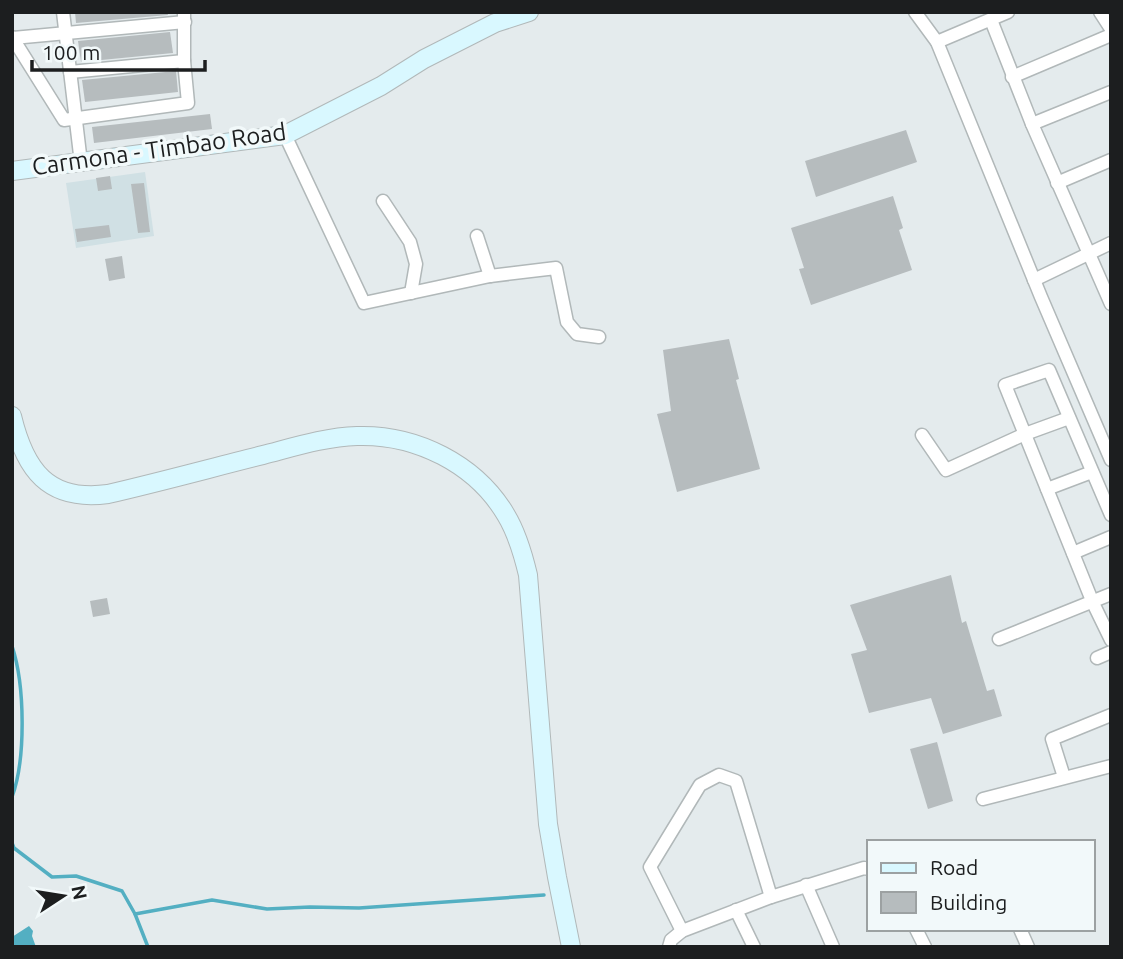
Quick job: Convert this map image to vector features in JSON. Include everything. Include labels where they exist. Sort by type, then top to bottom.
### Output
[{"type":"main road","name":"Carmona - Timbao Road","points":[[12,171],[285,135],[495,23],[530,12]]},
{"type":"main road","points":[[12,416],[20,448],[33,469],[54,486],[81,495],[108,494],[321,440],[360,436],[421,446],[452,460],[475,478],[505,513],[518,540],[528,575],[548,824],[571,947]]},
{"type":"street","points":[[62,12],[81,163]]},
{"type":"street","points":[[915,12],[937,41],[1034,280],[1107,440],[1111,460]]},
{"type":"street","points":[[929,12],[929,29]]},
{"type":"street","points":[[937,41],[1008,12]]},
{"type":"street","points":[[1100,12],[1111,29]]},
{"type":"street","points":[[185,17],[184,61],[188,103],[64,120],[13,38],[65,33],[185,17]]},
{"type":"street","points":[[991,20],[1012,77],[1111,304]]},
{"type":"street","points":[[1012,77],[1111,35]]},
{"type":"street","points":[[70,72],[184,61]]},
{"type":"street","points":[[1032,124],[1111,92]]},
{"type":"street","points":[[285,135],[364,303],[490,276],[556,268],[567,322],[577,334],[599,337]]},
{"type":"street","points":[[1057,183],[1111,160]]},
{"type":"street","points":[[383,201],[410,242],[416,264],[411,293]]},
{"type":"street","points":[[477,236],[490,276]]},
{"type":"street","points":[[1034,280],[1111,243]]},
{"type":"street","points":[[1111,515],[1049,370],[1005,386],[1093,603],[1111,640]]},
{"type":"street","points":[[922,435],[946,470],[1025,434],[1069,418]]},
{"type":"street","points":[[1047,489],[1092,472]]},
{"type":"street","points":[[1073,553],[1111,537]]},
{"type":"street","points":[[999,639],[1111,594]]},
{"type":"street","points":[[1097,658],[1111,652]]},
{"type":"street","points":[[1064,777],[1052,739],[1111,715]]},
{"type":"street","points":[[983,799],[1111,766]]},
{"type":"street","points":[[682,931],[650,867],[700,785],[719,775],[736,781],[771,897]]},
{"type":"street","points":[[669,947],[671,940],[682,931],[771,897],[867,869]]},
{"type":"street","points":[[806,886],[834,947]]},
{"type":"street","points":[[736,910],[754,947]]},
{"type":"street","points":[[917,931],[925,947]]},
{"type":"street","points":[[1021,931],[1028,947]]},
{"type":"shaded area","points":[[145,172],[154,236],[76,248],[66,183]]},
{"type":"water","points":[[29,926],[33,931],[36,947],[14,947],[12,937]]},
{"type":"building","points":[[75,12],[167,12],[168,15],[76,23]]},
{"type":"building","points":[[170,32],[173,53],[81,62],[78,41]]},
{"type":"building","points":[[176,71],[178,92],[85,102],[82,80]]},
{"type":"building","points":[[210,114],[212,129],[94,143],[92,127]]},
{"type":"building","points":[[906,130],[917,162],[816,197],[805,161]]},
{"type":"building","points":[[110,176],[112,189],[98,191],[96,178]]},
{"type":"building","points":[[144,183],[150,232],[138,233],[131,184]]},
{"type":"building","points":[[893,196],[903,228],[899,230],[912,270],[811,305],[799,269],[804,268],[791,228]]},
{"type":"building","points":[[109,225],[111,237],[77,242],[75,229]]},
{"type":"building","points":[[122,256],[125,278],[109,281],[105,259]]},
{"type":"building","points":[[729,339],[739,379],[736,380],[760,469],[677,492],[657,414],[671,411],[663,350]]},
{"type":"building","points":[[951,575],[962,623],[966,621],[987,691],[994,689],[1002,716],[943,734],[931,698],[869,713],[851,654],[867,650],[850,605]]},
{"type":"building","points":[[107,598],[110,614],[93,617],[90,601]]},
{"type":"building","points":[[937,742],[953,801],[928,809],[910,749]]},
{"type":"waterway","points":[[12,646],[19,681],[22,722],[20,763],[12,797]]},
{"type":"waterway","points":[[12,843],[14,848],[52,877],[76,876],[122,891],[135,914],[148,947]]},
{"type":"waterway","points":[[135,914],[212,900],[267,909],[359,908],[544,895]]}]
